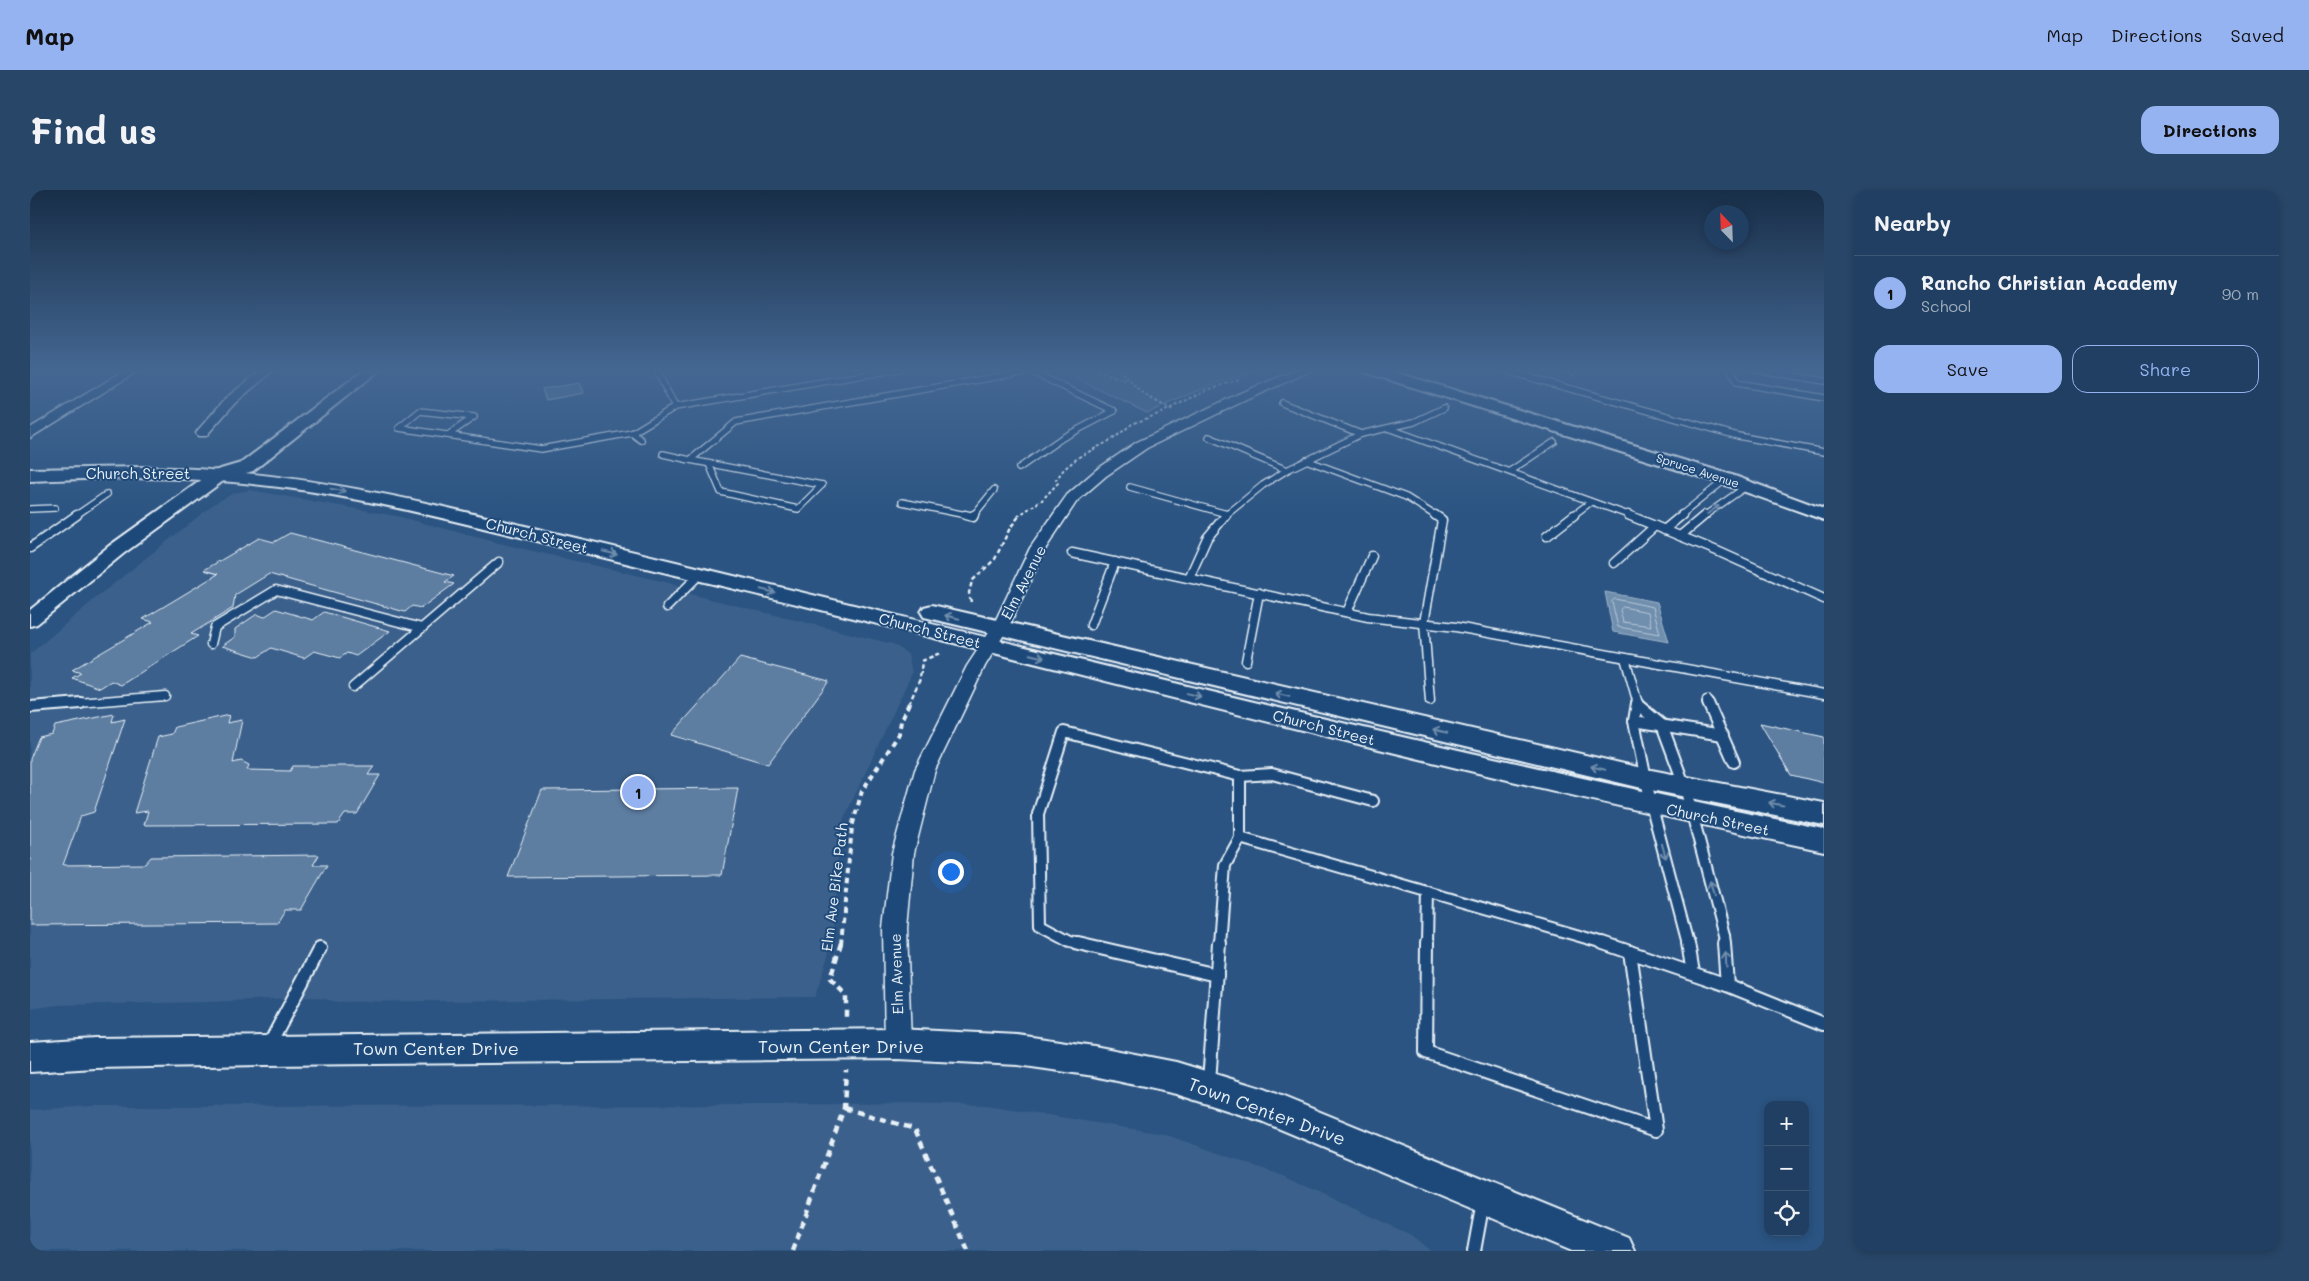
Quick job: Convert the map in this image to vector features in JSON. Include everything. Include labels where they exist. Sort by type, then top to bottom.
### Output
[{"type":"main road","name":"Church Street","points":[[30,464],[190,462],[325,474],[378,482],[464,500],[994,637],[1648,792],[1692,814],[1824,840]]},
{"type":"main road","name":"Church Street","points":[[30,474],[138,472],[231,466],[316,486],[360,494],[699,575],[994,637]]},
{"type":"main road","name":"Church Street","points":[[1648,792],[1685,787],[1824,814]]},
{"type":"street","points":[[30,434],[53,419]]},
{"type":"street","points":[[202,433],[215,419]]},
{"type":"street","points":[[253,443],[285,419]]},
{"type":"street","points":[[30,620],[116,550],[231,466],[301,419]]},
{"type":"street","name":"Elm Avenue","points":[[898,1044],[895,928],[903,853],[925,770],[978,661],[994,637],[1038,548],[1072,498],[1101,473],[1142,444],[1197,419]]},
{"type":"street","name":"Spruce Avenue","points":[[1530,419],[1726,479],[1824,515]]},
{"type":"street","name":"Town Center Drive","points":[[30,1058],[95,1053],[266,1050],[898,1044],[1018,1050],[1094,1061],[1176,1078],[1264,1106],[1616,1251]]},
{"type":"lane","points":[[411,419],[399,428],[541,449],[632,433],[656,419]]},
{"type":"lane","points":[[448,435],[472,419]]},
{"type":"lane","points":[[690,460],[736,422],[756,419]]},
{"type":"lane","points":[[1019,468],[1062,438],[1100,419]]},
{"type":"lane","points":[[1320,419],[1361,434]]},
{"type":"lane","points":[[1189,578],[1207,538],[1228,514],[1262,485],[1306,460],[1361,434],[1414,422],[1421,419]]},
{"type":"lane","points":[[1677,419],[1729,433],[1824,452]]},
{"type":"lane","points":[[1388,428],[1655,526],[1751,564],[1824,599]]},
{"type":"lane","points":[[632,433],[641,440]]},
{"type":"lane","points":[[1209,437],[1287,470]]},
{"type":"lane","points":[[1510,472],[1554,442]]},
{"type":"lane","points":[[663,454],[822,485],[798,509],[721,492],[709,464]]},
{"type":"lane","points":[[1306,460],[1406,497],[1442,520],[1424,623],[1430,702]]},
{"type":"lane","points":[[1664,530],[1726,479]]},
{"type":"lane","points":[[1680,536],[1708,513],[1747,486]]},
{"type":"lane","points":[[1130,487],[1228,514]]},
{"type":"lane","points":[[902,502],[973,517],[994,490]]},
{"type":"lane","points":[[30,548],[107,494]]},
{"type":"lane","points":[[1547,536],[1591,502]]},
{"type":"lane","points":[[30,509],[55,508]]},
{"type":"lane","points":[[1614,563],[1655,526]]},
{"type":"lane","points":[[1072,553],[1347,612],[1456,627],[1824,694]]},
{"type":"lane","points":[[1347,612],[1372,556]]},
{"type":"lane","points":[[353,688],[499,562]]},
{"type":"lane","points":[[1090,625],[1115,562]]},
{"type":"lane","points":[[667,607],[699,575]]},
{"type":"lane","points":[[211,644],[215,628],[276,590],[422,628]]},
{"type":"lane","points":[[1246,661],[1259,594]]},
{"type":"lane","points":[[1625,658],[1638,705],[1634,721],[1648,792],[1685,927],[1693,973]]},
{"type":"lane","points":[[30,707],[165,696]]},
{"type":"lane","points":[[1707,700],[1734,762]]},
{"type":"lane","points":[[1638,705],[1662,726],[1685,787],[1724,935],[1727,985]]},
{"type":"lane","points":[[1634,721],[1723,735]]},
{"type":"lane","points":[[1217,975],[1070,942],[1040,925],[1038,814],[1064,732],[1240,776],[1272,774],[1373,801]]},
{"type":"lane","points":[[1208,1088],[1225,865],[1240,838],[1240,776]]},
{"type":"lane","points":[[1240,838],[1574,933],[1727,985],[1824,1024]]},
{"type":"lane","points":[[1428,892],[1426,1052],[1656,1130],[1630,952]]},
{"type":"lane","points":[[266,1050],[320,948]]},
{"type":"lane","points":[[1474,1251],[1484,1196]]},
{"type":"path","points":[[972,607],[969,595],[974,576],[995,559],[1008,529],[1016,518],[1032,504],[1042,500],[1058,484],[1056,480],[1064,469],[1079,457],[1113,439],[1132,424],[1144,419]]},
{"type":"path","name":"Elm Ave Bike Path","points":[[846,995],[830,979],[840,951],[854,818],[862,791],[899,734],[901,720],[920,679],[922,661],[942,653]]},
{"type":"path","points":[[794,1251],[844,1108],[844,1100]]},
{"type":"path","points":[[844,1108],[916,1129],[968,1251]]},
{"type":"shaded area","points":[[250,490],[397,516],[499,543],[666,582],[689,590],[686,593],[893,644],[908,654],[912,673],[840,827],[832,943],[815,997],[338,1002],[314,997],[211,1002],[59,1005],[30,1009],[30,654],[97,597],[215,503],[234,493]]},
{"type":"shaded area","points":[[908,1103],[987,1105],[1164,1134],[1284,1176],[1411,1235],[1431,1251],[30,1251],[30,1110],[90,1106],[772,1105]]},
{"type":"water","points":[[1605,592],[1657,602],[1669,642],[1613,632]]},
{"type":"building","points":[[290,533],[454,576],[445,582],[454,584],[421,608],[412,606],[405,612],[269,574],[235,595],[233,608],[191,634],[198,636],[121,685],[111,681],[100,688],[72,678],[81,673],[72,670],[153,622],[143,619],[218,574],[204,570],[259,538],[274,542]]},
{"type":"building","points":[[276,609],[313,620],[324,612],[390,631],[356,656],[347,653],[340,658],[314,651],[304,658],[271,648],[258,657],[222,646],[235,637],[235,629],[257,614],[264,617]]},
{"type":"building","points":[[740,658],[829,681],[768,764],[671,735]]},
{"type":"building","points":[[114,714],[112,722],[125,719],[94,812],[81,816],[63,865],[145,864],[151,857],[319,855],[313,865],[327,865],[301,910],[285,910],[277,923],[30,925],[30,759],[39,737],[52,734],[55,726]]},
{"type":"building","points":[[229,715],[227,723],[242,720],[233,763],[241,761],[249,765],[247,770],[290,771],[293,766],[374,766],[368,775],[380,775],[357,814],[345,814],[338,824],[144,825],[148,811],[134,813],[158,737],[172,734],[175,727]]},
{"type":"building","points":[[1760,723],[1824,737],[1824,783],[1791,775]]},
{"type":"building","points":[[738,788],[722,875],[508,877],[542,790]]},
{"type":"place","name":"Rancho Christian Academy","points":[[638,792]]}]
